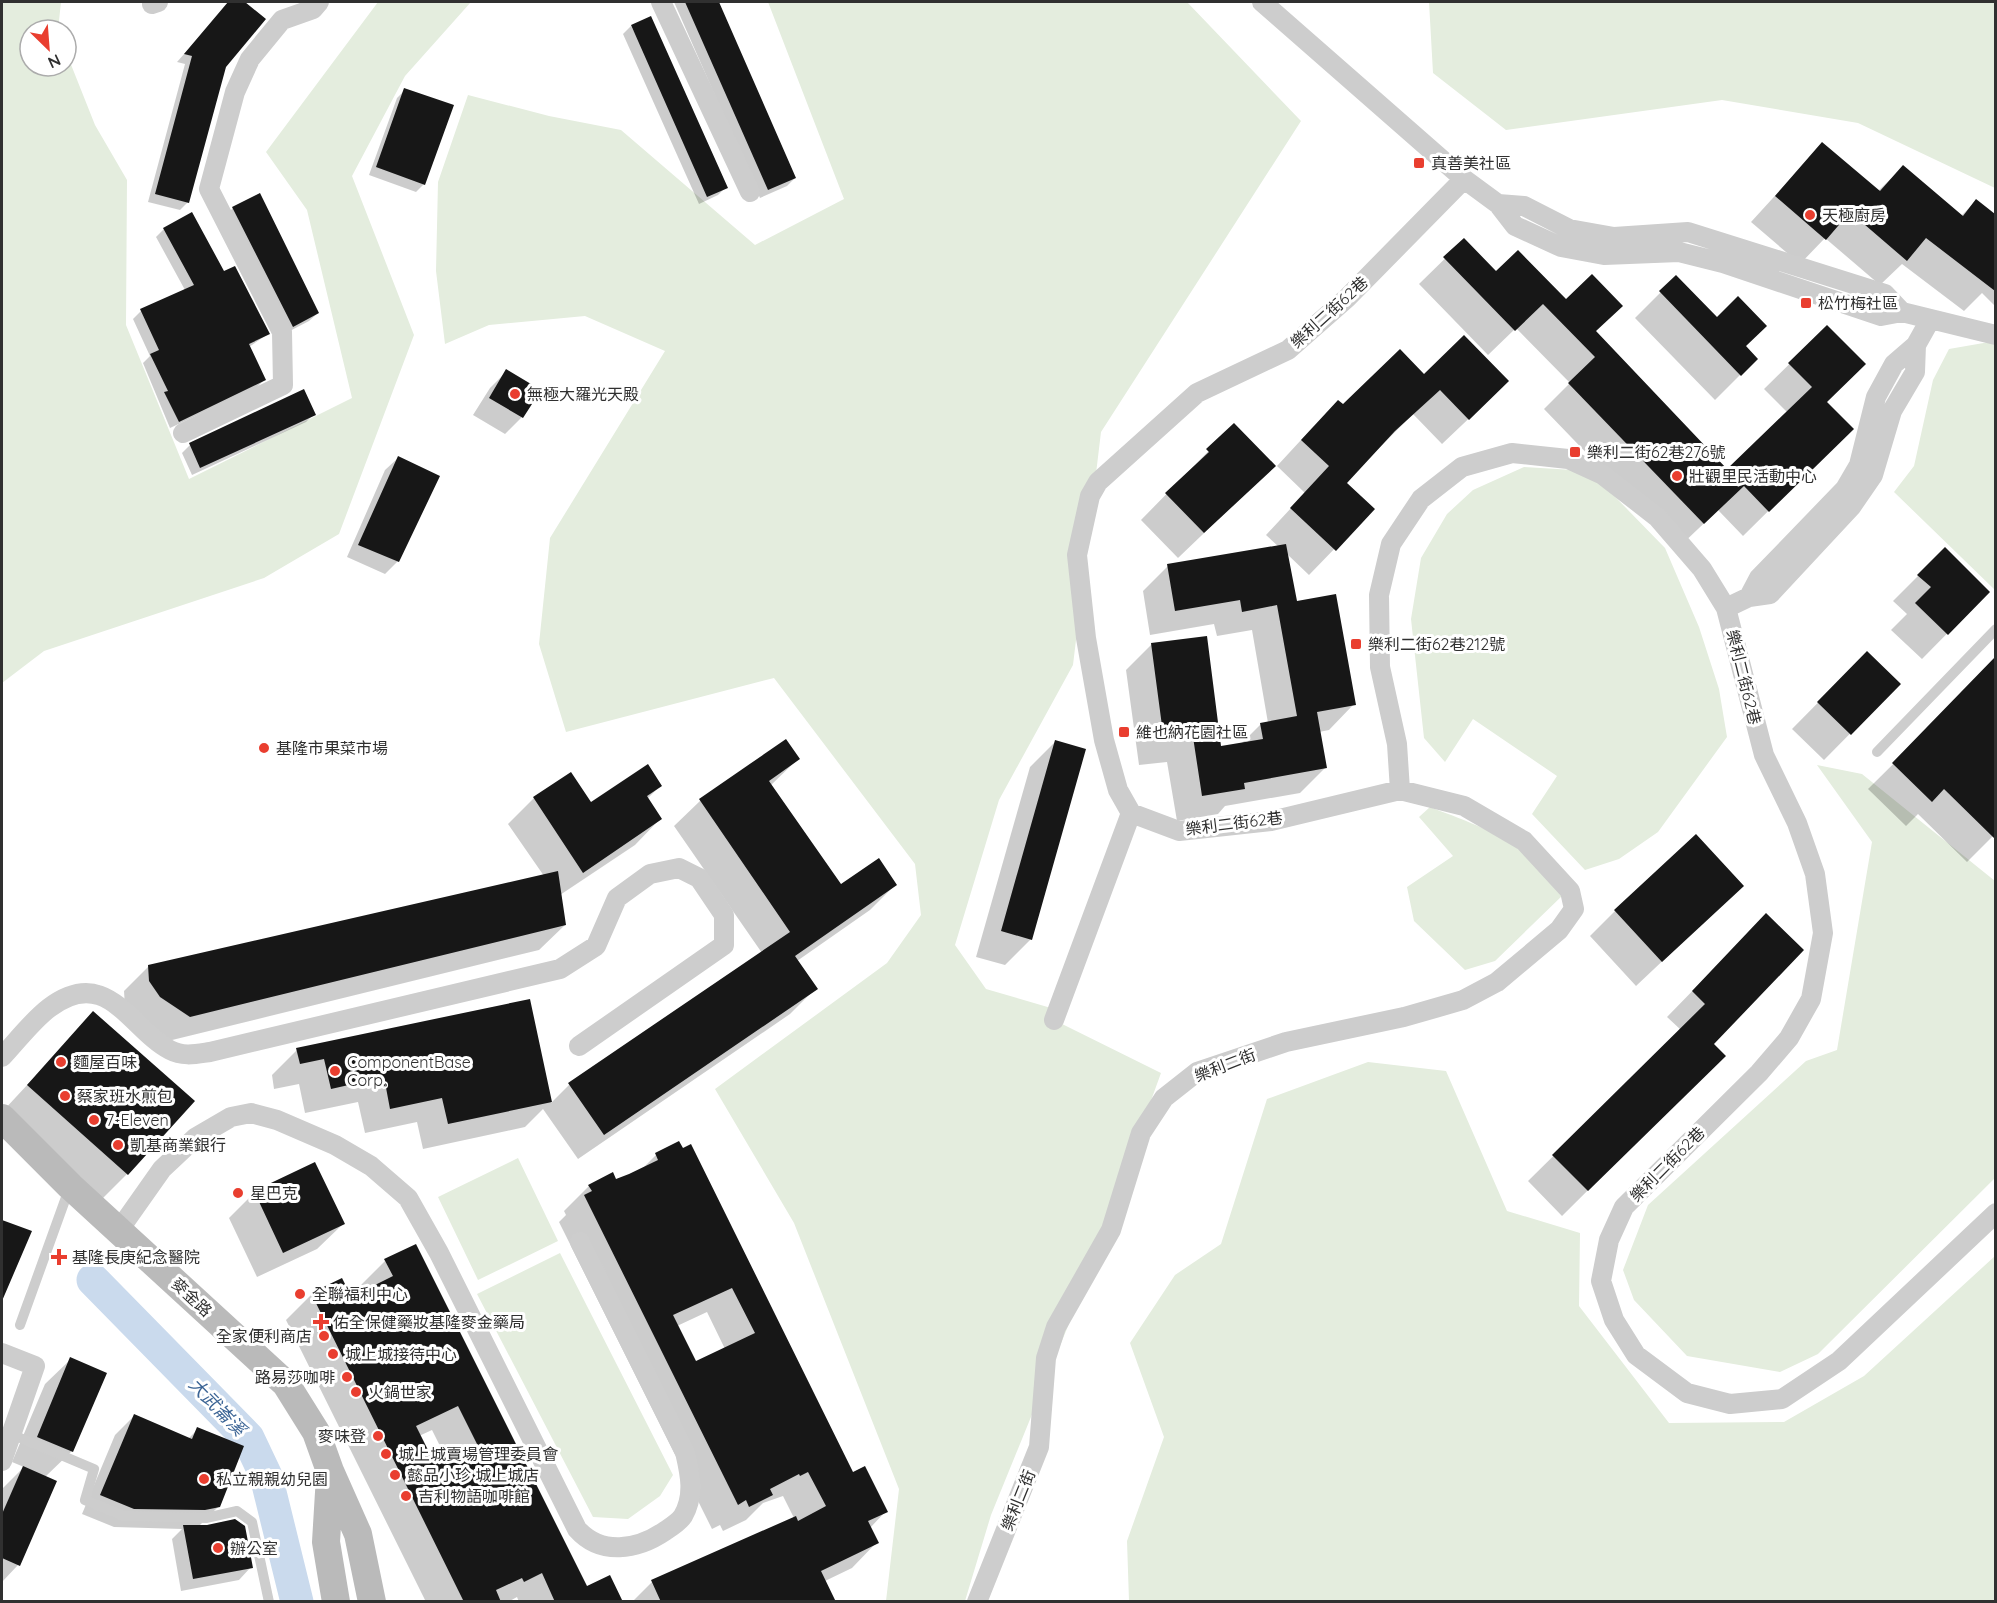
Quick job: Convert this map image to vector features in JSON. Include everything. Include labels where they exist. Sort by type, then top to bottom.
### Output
[{"type":"street","points":[[183,433],[283,385],[282,332],[209,189],[235,92],[250,59],[282,21],[314,9],[319,2]]},
{"type":"street","points":[[661,2],[750,192]]},
{"type":"street","points":[[1263,2],[1314,44],[1464,179],[1498,204],[1515,226],[1561,247],[1604,255],[1678,252],[1723,263],[1881,316],[1902,312],[1995,335]]},
{"type":"street","name":"樂利二街62巷","points":[[1464,179],[1347,298],[1288,350],[1197,393],[1098,482],[1090,496],[1077,555],[1086,638],[1104,740],[1118,790],[1131,813],[1179,831],[1271,821],[1400,790],[1397,744],[1380,667],[1379,595],[1391,544],[1421,499],[1462,467],[1512,453],[1568,459],[1603,475],[1657,517],[1702,569],[1726,608],[1764,755],[1797,823],[1815,874],[1823,933],[1810,999],[1789,1038],[1759,1073],[1624,1207],[1609,1240],[1601,1281],[1614,1320],[1636,1354],[1687,1394],[1730,1404],[1782,1399],[1839,1361],[1995,1214]]},
{"type":"street","points":[[1498,204],[1524,206],[1569,229],[1614,237],[1688,232],[1885,294],[1902,312]]},
{"type":"street","points":[[1723,263],[1729,244]]},
{"type":"street","name":"樂利二街62巷","points":[[1726,608],[1749,597],[1770,594],[1851,507],[1873,475],[1892,411],[1916,372],[1916,345],[1930,320]]},
{"type":"street","name":"樂利二街","points":[[977,1602],[1040,1447],[1046,1358],[1056,1327],[1111,1230],[1141,1133],[1164,1098],[1197,1072],[1286,1042],[1404,1017],[1463,1000],[1497,982],[1558,930],[1574,909],[1570,891],[1524,841],[1464,806],[1400,790]]},
{"type":"street","points":[[1054,1020],[1131,813]]},
{"type":"street","points":[[2,1057],[50,1007],[74,996],[92,994],[113,1001],[169,1050],[185,1055],[210,1052],[560,969],[596,946],[617,898],[650,874],[679,868],[699,879],[724,915],[724,945],[579,1046]]},
{"type":"street","points":[[119,1230],[162,1169],[195,1138],[231,1117],[252,1113],[277,1120],[335,1145],[371,1166],[408,1198],[439,1253],[577,1529],[585,1538],[602,1546],[635,1546],[653,1539],[682,1518],[691,1490],[690,1474],[685,1452],[580,1242]]},
{"type":"street","name":"麥金路","points":[[2,1118],[70,1186],[286,1384],[316,1432],[330,1471],[358,1534],[372,1602]]},
{"type":"street","points":[[2,1353],[35,1366],[2,1461]]},
{"type":"street","name":"麥金路","points":[[330,1471],[326,1542],[336,1602]]},
{"type":"lane","points":[[1877,752],[1995,628]]},
{"type":"lane","points":[[20,1325],[70,1186]]},
{"type":"lane","points":[[11,1434],[94,1469],[85,1500],[124,1516],[206,1518],[237,1511],[252,1522],[269,1602]]},
{"type":"green space","points":[[2,2],[61,2],[59,18],[18,18],[18,78],[76,78],[95,125],[127,180],[126,325],[189,479],[352,398],[307,210],[266,152],[378,2],[471,2],[405,76],[352,176],[414,335],[339,534],[264,578],[44,651],[2,683]]},
{"type":"green space","points":[[768,2],[1187,2],[1301,121],[1101,432],[1073,665],[999,800],[955,945],[986,989],[1051,1008],[1054,1020],[1161,1073],[1077,1304],[991,1515],[965,1601],[886,1601],[899,1489],[794,1223],[715,1089],[887,963],[921,915],[915,864],[774,678],[566,732],[539,644],[550,538],[665,351],[585,316],[489,325],[445,344],[436,271],[438,182],[468,95],[549,116],[621,130],[755,245],[844,199]]},
{"type":"green space","points":[[1429,2],[1995,2],[1995,188],[1858,123],[1722,100],[1506,130],[1433,73]]},
{"type":"green space","points":[[1995,341],[1995,590],[1894,492],[1914,466],[1933,380],[1949,349]]},
{"type":"green space","points":[[1524,467],[1590,471],[1665,548],[1699,627],[1719,689],[1727,737],[1658,832],[1619,859],[1585,870],[1532,814],[1557,776],[1473,719],[1445,762],[1424,738],[1411,619],[1421,558],[1447,514],[1473,490]]},
{"type":"green space","points":[[1817,765],[1862,774],[1995,881],[1995,1178],[1818,1354],[1780,1372],[1687,1356],[1634,1300],[1623,1270],[1648,1205],[1806,1061],[1837,1050],[1872,842]]},
{"type":"green space","points":[[1430,807],[1504,839],[1534,862],[1563,895],[1495,961],[1465,970],[1414,921],[1407,887],[1453,856],[1419,817]]},
{"type":"green space","points":[[1368,1062],[1446,1071],[1507,1211],[1580,1233],[1579,1306],[1669,1423],[1784,1422],[1864,1376],[1995,1256],[1995,1601],[1129,1601],[1127,1541],[1164,1437],[1130,1343],[1175,1275],[1221,1244],[1267,1099]]},
{"type":"green space","points":[[518,1158],[558,1241],[478,1280],[438,1197]]},
{"type":"green space","points":[[560,1253],[673,1475],[660,1496],[628,1519],[593,1517],[477,1294]]},
{"type":"building","points":[[228,2],[245,2],[266,19],[226,67],[189,203],[155,194],[192,56],[184,54]]},
{"type":"building","points":[[685,2],[719,2],[796,178],[768,190]]},
{"type":"building","points":[[651,16],[728,188],[707,197],[631,25]]},
{"type":"building","points":[[404,88],[454,105],[425,185],[376,167]]},
{"type":"building","points":[[1822,142],[1880,191],[1903,165],[1963,216],[1976,199],[1995,214],[1995,291],[1926,238],[1907,261],[1850,212],[1826,240],[1775,196]]},
{"type":"building","points":[[260,193],[319,313],[293,327],[232,207]]},
{"type":"building","points":[[192,212],[224,271],[235,266],[270,334],[249,344],[266,380],[179,422],[164,392],[168,391],[150,354],[159,350],[140,309],[194,285],[163,228]]},
{"type":"building","points":[[1464,238],[1496,271],[1518,250],[1566,299],[1592,274],[1623,306],[1596,331],[1727,469],[1812,387],[1788,363],[1827,325],[1866,364],[1827,402],[1854,429],[1769,512],[1744,486],[1704,524],[1568,383],[1595,357],[1543,304],[1515,331],[1443,257]]},
{"type":"building","points":[[1676,275],[1717,317],[1738,296],[1767,326],[1746,346],[1758,359],[1741,376],[1659,291]]},
{"type":"building","points":[[1464,335],[1509,381],[1469,420],[1440,390],[1395,431],[1347,483],[1375,509],[1336,551],[1290,508],[1329,466],[1301,440],[1338,400],[1343,404],[1400,349],[1424,374]]},
{"type":"building","name":"無極大羅光天殿","points":[[506,369],[541,390],[523,418],[489,398]]},
{"type":"building","points":[[304,389],[316,415],[200,468],[189,443]]},
{"type":"building","points":[[1234,423],[1276,466],[1204,533],[1165,493],[1209,452],[1206,449]]},
{"type":"building","points":[[398,456],[440,476],[399,562],[358,545]]},
{"type":"building","points":[[1286,544],[1297,601],[1336,594],[1356,705],[1317,712],[1327,768],[1244,783],[1245,789],[1202,796],[1193,737],[1164,741],[1151,643],[1207,636],[1221,746],[1263,739],[1260,723],[1297,716],[1277,605],[1242,612],[1240,600],[1175,611],[1167,564]]},
{"type":"building","points":[[1945,547],[1990,592],[1948,635],[1915,603],[1931,587],[1917,575]]},
{"type":"building","points":[[1867,651],[1901,684],[1851,735],[1817,702]]},
{"type":"building","points":[[1995,657],[1995,839],[1944,789],[1932,802],[1892,763]]},
{"type":"building","points":[[786,739],[800,759],[769,781],[841,884],[879,858],[897,885],[795,956],[818,989],[604,1135],[568,1083],[790,932],[699,799]]},
{"type":"building","points":[[1055,740],[1086,749],[1032,940],[1001,931]]},
{"type":"building","points":[[648,764],[662,786],[647,796],[662,819],[583,873],[533,797],[571,772],[591,802]]},
{"type":"building","points":[[1696,834],[1744,886],[1662,962],[1614,910]]},
{"type":"building","points":[[558,871],[566,925],[190,1017],[160,997],[149,981],[148,965]]},
{"type":"building","points":[[1766,913],[1804,950],[1714,1044],[1726,1056],[1588,1191],[1552,1155],[1705,1004],[1692,991]]},
{"type":"building","points":[[530,999],[552,1102],[448,1124],[442,1098],[390,1109],[384,1077],[331,1089],[324,1059],[300,1064],[296,1048]]},
{"type":"building","points":[[93,1011],[195,1101],[128,1175],[27,1085]]},
{"type":"building","points":[[679,1141],[683,1148],[691,1144],[853,1472],[865,1466],[888,1512],[868,1521],[879,1543],[821,1571],[836,1602],[661,1602],[651,1580],[796,1516],[798,1521],[826,1506],[808,1472],[800,1476],[799,1474],[770,1489],[773,1495],[749,1507],[746,1500],[738,1505],[584,1195],[592,1191],[588,1185],[613,1172],[616,1179],[658,1160],[655,1153]],"holes":[[[732,1288],[755,1333],[696,1361],[673,1315]]]},
{"type":"building","points":[[315,1162],[345,1224],[283,1253],[254,1191]]},
{"type":"building","points":[[2,1220],[32,1231],[2,1301]]},
{"type":"building","points":[[416,1244],[587,1586],[610,1575],[623,1602],[555,1602],[542,1573],[524,1582],[522,1578],[496,1590],[501,1602],[464,1602],[311,1293],[342,1278],[350,1294],[364,1288],[365,1290],[393,1276],[384,1259]],"holes":[[[458,1406],[477,1444],[448,1458],[446,1453],[433,1460],[416,1426]]]},
{"type":"building","points":[[70,1357],[107,1373],[73,1452],[37,1437]]},
{"type":"building","points":[[134,1414],[192,1439],[197,1427],[244,1446],[220,1507],[205,1510],[134,1509],[100,1495]]},
{"type":"building","points":[[23,1466],[57,1481],[20,1566],[2,1558],[2,1514]]},
{"type":"building","name":"私立親親幼兒園","points":[[235,1519],[245,1526],[253,1568],[193,1579],[183,1525],[207,1525]]},
{"type":"waterway","name":"大武崙溪","points":[[93,1280],[248,1438],[266,1476],[297,1602]]},
{"type":"place","name":"真善美社區","points":[[1419,163]]},
{"type":"place","name":"天極廚房","points":[[1810,215]]},
{"type":"place","name":"松竹梅社區","points":[[1806,303]]},
{"type":"place","name":"無極大羅光天殿","points":[[515,394]]},
{"type":"place","name":"樂利二街62巷276號","points":[[1575,452]]},
{"type":"place","name":"壯觀里民活動中心","points":[[1677,476]]},
{"type":"place","name":"樂利二街62巷212號","points":[[1356,644]]},
{"type":"place","name":"維也納花園社區","points":[[1124,732]]},
{"type":"place","name":"基隆市果菜市場","points":[[264,748]]},
{"type":"place","name":"麵屋百味","points":[[61,1062]]},
{"type":"place","name":"ComponentBase Corp.","points":[[335,1071]]},
{"type":"place","name":"蔡家班水煎包","points":[[65,1096]]},
{"type":"place","name":"7-Eleven","points":[[94,1120]]},
{"type":"place","name":"凱基商業銀行","points":[[118,1145]]},
{"type":"place","name":"星巴克","points":[[238,1193]]},
{"type":"place","name":"基隆長庚紀念醫院","points":[[59,1257]]},
{"type":"place","name":"全聯福利中心","points":[[300,1294]]},
{"type":"place","name":"佑全保健藥妝基隆麥金藥局","points":[[321,1322]]},
{"type":"place","name":"全家便利商店","points":[[324,1336]]},
{"type":"place","name":"城上城接待中心","points":[[333,1354]]},
{"type":"place","name":"路易莎咖啡","points":[[347,1377]]},
{"type":"place","name":"火鍋世家","points":[[356,1392]]},
{"type":"place","name":"麥味登","points":[[378,1436]]},
{"type":"place","name":"城上城賣場管理委員會","points":[[386,1454]]},
{"type":"place","name":"懿品小珍 城上城店","points":[[395,1475]]},
{"type":"place","name":"私立親親幼兒園","points":[[204,1479]]},
{"type":"place","name":"吉利物語咖啡館","points":[[406,1496]]},
{"type":"place","name":"辦公室","points":[[218,1548]]}]
